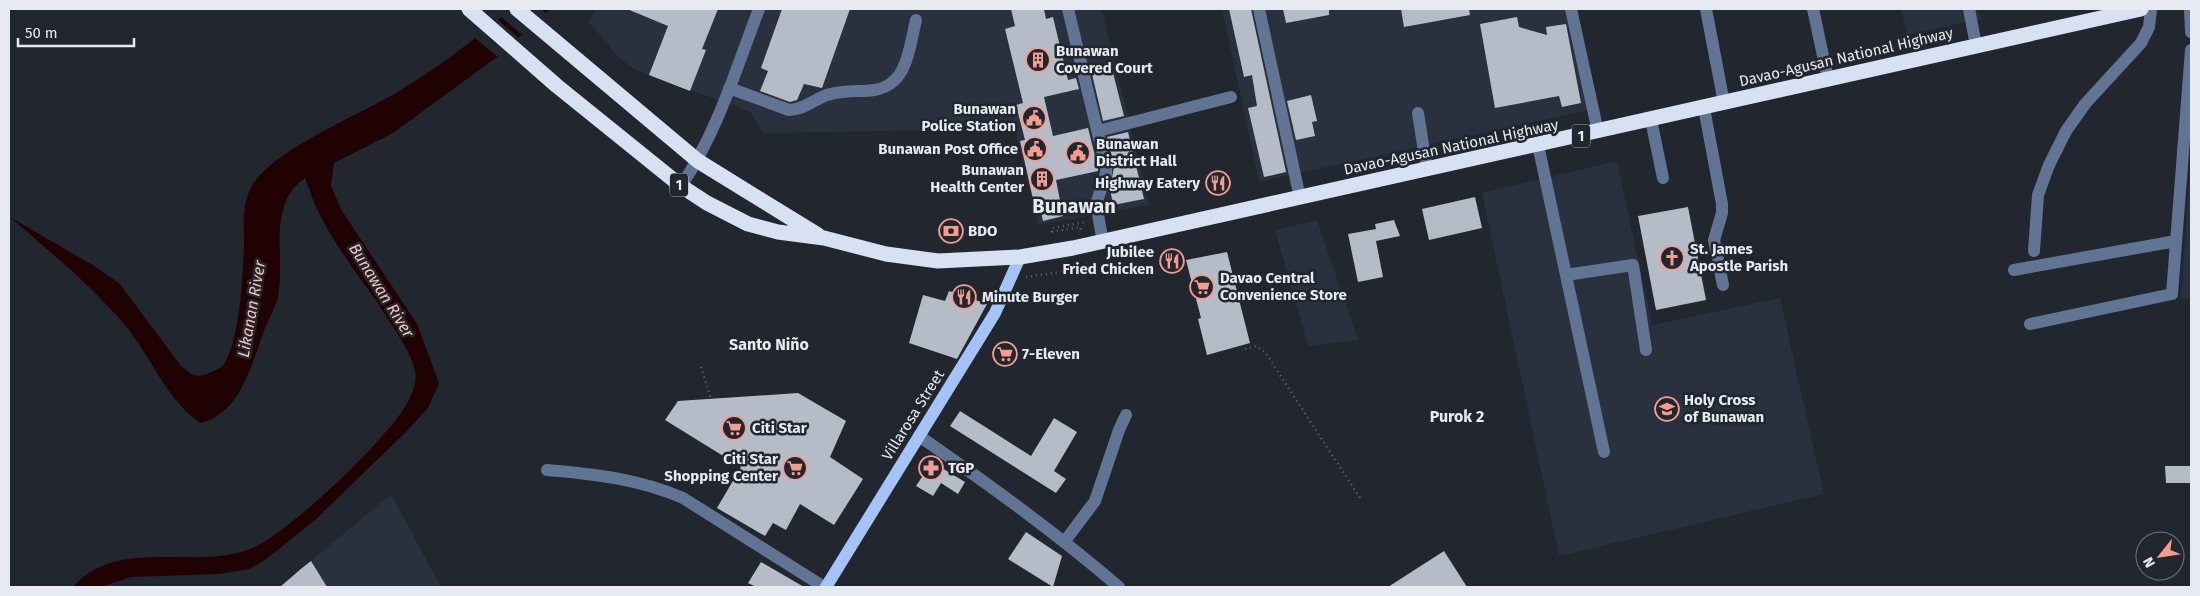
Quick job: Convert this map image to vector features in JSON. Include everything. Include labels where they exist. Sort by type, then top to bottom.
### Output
[{"type":"highway","name":"Davao-Agusan National Highway","points":[[517,9],[575,60],[698,161],[824,238]]},
{"type":"highway","name":"Davao-Agusan National Highway","points":[[472,12],[557,86],[680,186],[707,203],[748,224],[778,232],[824,238],[859,248],[915,259],[963,261],[1020,257],[1103,242],[2141,9]]},
{"type":"main road","name":"Villarosa Street","points":[[825,587],[995,313],[1013,277],[1020,257]]},
{"type":"street","points":[[680,186],[698,161],[730,88],[759,9]]},
{"type":"street","points":[[1068,9],[1106,167],[1104,180],[1097,196],[1098,220],[1103,242]]},
{"type":"street","points":[[1259,9],[1300,198]]},
{"type":"street","points":[[1571,9],[1598,132]]},
{"type":"street","points":[[1706,9],[1724,103]]},
{"type":"street","points":[[1813,9],[1828,79]]},
{"type":"street","points":[[1968,9],[1976,45]]},
{"type":"street","points":[[2034,251],[2038,194],[2066,131],[2085,104],[2141,43],[2149,27],[2151,9]]},
{"type":"street","points":[[2190,9],[2191,32]]},
{"type":"street","points":[[730,88],[789,110],[796,110],[829,94],[884,88],[893,83],[902,72],[916,20]]},
{"type":"street","points":[[2030,324],[2172,294],[2191,50]]},
{"type":"street","points":[[1098,131],[1231,97]]},
{"type":"street","points":[[1704,108],[1722,204],[1722,213],[1714,240],[1724,285]]},
{"type":"street","points":[[1418,113],[1427,170]]},
{"type":"street","points":[[1651,120],[1663,178]]},
{"type":"street","points":[[1538,145],[1604,452]]},
{"type":"street","points":[[2014,270],[2176,241]]},
{"type":"street","points":[[1566,275],[1633,265],[1646,350]]},
{"type":"street","points":[[1065,541],[1095,501],[1126,415]]},
{"type":"street","points":[[919,436],[1018,505],[1065,541],[1118,587]]},
{"type":"street","points":[[547,470],[601,474],[663,489],[698,507],[825,587]]},
{"type":"path","points":[[1080,227],[1052,232],[1052,228],[1098,220]]},
{"type":"path","points":[[1013,277],[1087,268]]},
{"type":"path","points":[[1245,349],[1256,346],[1265,352],[1362,501]]},
{"type":"path","points":[[701,367],[711,399]]},
{"type":"shaded area","points":[[596,9],[1102,9],[1149,205],[1038,225],[1015,129],[763,133],[750,112],[634,69],[618,57],[589,22]]},
{"type":"shaded area","points":[[1222,9],[1566,9],[1589,110],[1259,182]]},
{"type":"shaded area","points":[[1901,9],[1978,9],[1981,19],[1907,35]]},
{"type":"shaded area","points":[[2191,158],[2191,299],[2181,298]]},
{"type":"shaded area","name":"Holy Cross of Bunawan","points":[[1617,161],[1652,325],[1780,298],[1824,494],[1559,556],[1482,193]]},
{"type":"shaded area","points":[[1317,220],[1358,340],[1308,346],[1275,230]]},
{"type":"shaded area","points":[[391,494],[441,587],[278,587],[287,581]]},
{"type":"water","points":[[511,9],[550,9],[497,57],[393,133],[334,163],[331,186],[342,211],[417,324],[439,383],[428,408],[406,432],[315,520],[265,560],[249,569],[218,574],[131,577],[101,587],[73,587],[91,572],[112,563],[134,558],[228,555],[250,549],[266,540],[309,508],[375,444],[403,410],[413,391],[416,376],[413,362],[400,337],[325,225],[305,178],[293,189],[285,202],[281,217],[278,296],[249,373],[242,387],[225,410],[214,418],[200,423],[177,401],[134,336],[111,309],[69,268],[10,217],[94,266],[119,283],[181,366],[193,375],[207,374],[224,364],[234,340],[241,290],[245,205],[249,192],[259,177],[275,162],[295,148],[387,98],[432,70]]},
{"type":"pier","points":[[507,9],[541,9],[547,14],[523,36],[499,15]]},
{"type":"pier","points":[[496,18],[520,39],[499,58],[474,37]]},
{"type":"building","points":[[627,9],[718,9],[702,49],[706,50],[690,91],[649,75],[668,26]]},
{"type":"building","points":[[782,9],[850,9],[822,88],[804,84],[797,100],[790,102],[760,91],[768,71],[761,68]]},
{"type":"building","points":[[1011,9],[1044,9],[1046,19],[1053,17],[1068,80],[1076,78],[1079,89],[1044,97],[1053,136],[1088,128],[1098,168],[1098,171],[1056,180],[1063,216],[1043,221],[1038,198],[1033,199],[1020,141],[1025,140],[1016,105],[1023,103],[1005,29],[1015,26]]},
{"type":"building","points":[[1229,9],[1251,9],[1286,172],[1264,177],[1248,108],[1257,106],[1252,75],[1244,77]]},
{"type":"building","points":[[1283,9],[1329,9],[1329,15],[1286,23]]},
{"type":"building","points":[[1401,9],[1469,9],[1470,15],[1404,27]]},
{"type":"building","points":[[1517,17],[1519,27],[1547,35],[1546,27],[1566,24],[1581,103],[1562,107],[1559,96],[1495,108],[1480,24]]},
{"type":"building","points":[[1112,69],[1124,116],[1103,121],[1092,74]]},
{"type":"building","points":[[1311,95],[1317,121],[1312,122],[1315,136],[1296,140],[1287,101]]},
{"type":"building","points":[[1128,132],[1144,199],[1113,205],[1110,188],[1114,167],[1107,137]]},
{"type":"building","points":[[1475,197],[1482,228],[1429,240],[1422,209]]},
{"type":"building","name":"St. James Apostle Parish","points":[[1688,207],[1706,300],[1656,310],[1638,216]]},
{"type":"building","points":[[1394,220],[1400,236],[1376,241],[1383,277],[1358,282],[1348,234],[1376,229],[1375,224]]},
{"type":"building","points":[[1227,252],[1250,343],[1207,355],[1198,319],[1201,318],[1186,260]]},
{"type":"building","points":[[949,291],[987,304],[957,359],[909,343],[923,295],[945,301]]},
{"type":"building","name":"Citi Star Shopping Center","points":[[798,393],[846,421],[830,457],[863,479],[834,525],[800,504],[786,530],[773,523],[765,536],[717,508],[741,467],[665,420],[678,401]]},
{"type":"building","points":[[960,411],[1031,456],[1054,418],[1077,432],[1054,471],[1066,479],[1056,493],[950,426]]},
{"type":"building","points":[[932,462],[965,482],[958,494],[941,483],[933,496],[916,486]]},
{"type":"building","points":[[2165,466],[2191,466],[2191,483],[2166,483]]},
{"type":"building","points":[[1026,532],[1062,556],[1053,587],[1008,559]]},
{"type":"building","points":[[1444,551],[1467,587],[1388,587]]},
{"type":"building","points":[[311,561],[327,587],[280,587],[302,568]]},
{"type":"building","points":[[761,562],[804,587],[756,587],[748,583]]},
{"type":"place","name":"Bunawan Covered Court","points":[[1038,60]]},
{"type":"place","name":"Bunawan Police Station","points":[[1034,118]]},
{"type":"place","name":"Bunawan Post Office","points":[[1035,149]]},
{"type":"place","name":"Bunawan District Hall","points":[[1078,153]]},
{"type":"place","name":"Bunawan Health Center","points":[[1042,179]]},
{"type":"place","name":"Highway Eatery","points":[[1218,183]]},
{"type":"place","name":"BDO","points":[[951,231]]},
{"type":"place","name":"St. James Apostle Parish","points":[[1672,258]]},
{"type":"place","name":"Jubilee Fried Chicken","points":[[1172,261]]},
{"type":"place","name":"Davao Central Convenience Store","points":[[1202,287]]},
{"type":"place","name":"Minute Burger","points":[[964,297]]},
{"type":"place","name":"7-Eleven","points":[[1005,354]]},
{"type":"place","name":"Holy Cross of Bunawan","points":[[1667,409]]},
{"type":"place","name":"Citi Star","points":[[734,428]]},
{"type":"place","name":"Citi Star Shopping Center","points":[[795,468]]},
{"type":"place","name":"TGP","points":[[931,468]]},
{"type":"district","name":"Bunawan","points":[[1074,206]]},
{"type":"district","name":"Santo Niño","points":[[769,344]]},
{"type":"district","name":"Purok 2","points":[[1457,416]]},
{"type":"water label","name":"Bunawan River","points":[[382,290]]},
{"type":"water label","name":"Likanan River","points":[[251,309]]}]
